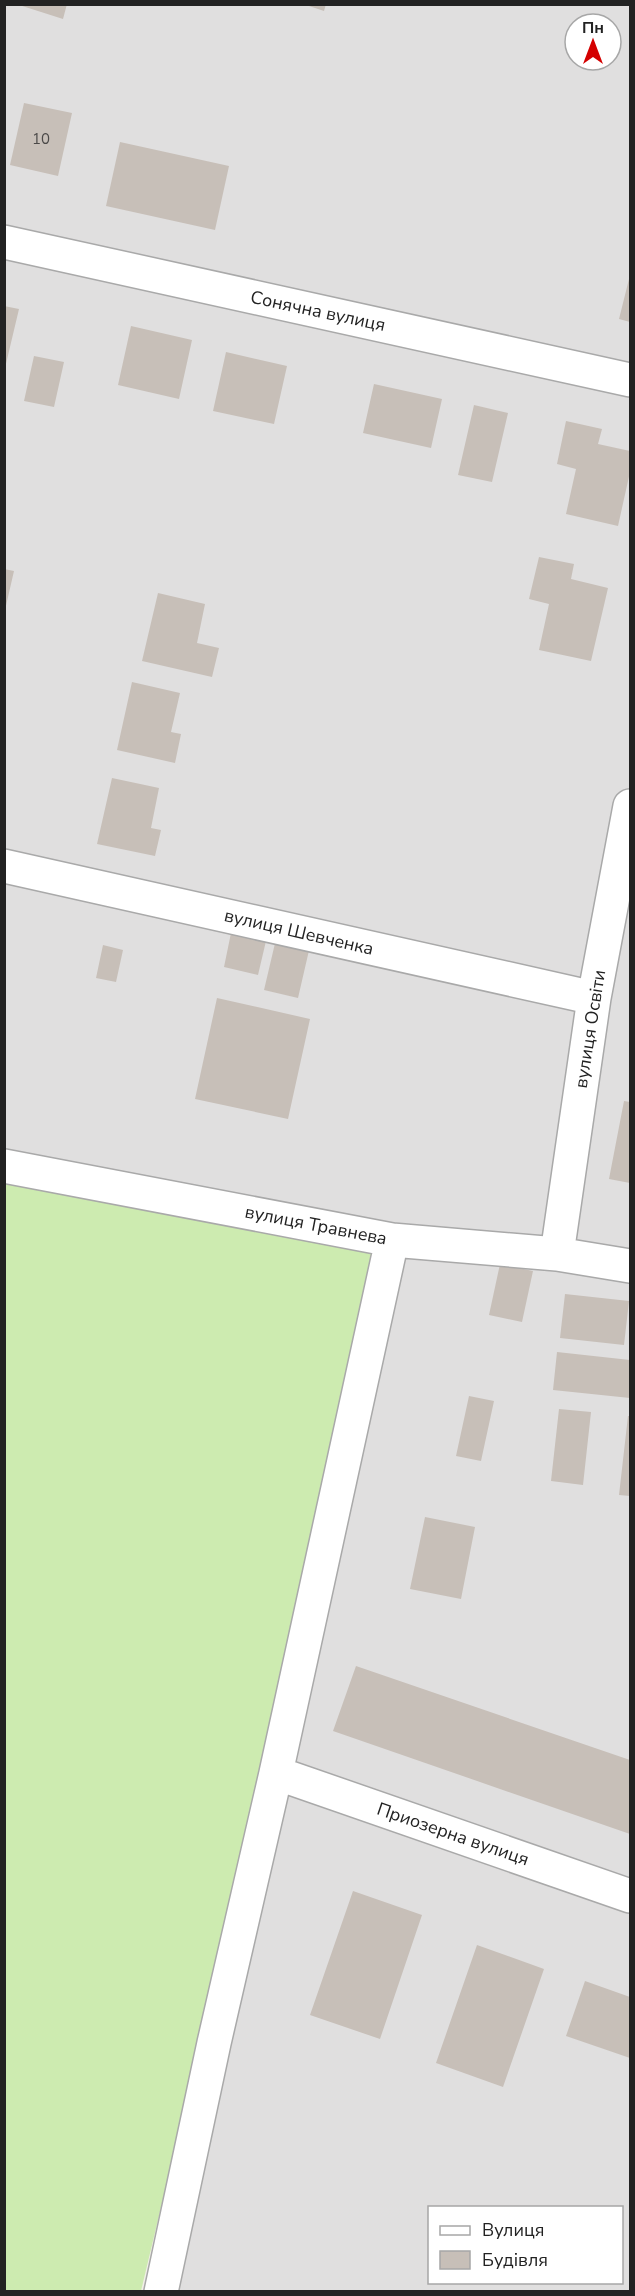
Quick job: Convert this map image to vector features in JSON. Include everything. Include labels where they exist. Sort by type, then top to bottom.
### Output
[{"type":"street","name":"Сонячна вулиця","points":[[4,242],[630,380]]},
{"type":"street","name":"вулиця Освіти","points":[[557,1254],[594,998],[630,806]]},
{"type":"street","name":"вулиця Шевченка","points":[[4,866],[594,998]]},
{"type":"street","name":"вулиця Травнева","points":[[4,1166],[392,1240],[557,1254],[630,1266]]},
{"type":"street","points":[[161,2292],[392,1240]]},
{"type":"street","name":"Приозерна вулиця","points":[[276,1773],[630,1896]]},
{"type":"shaded area","points":[[4,5],[630,5],[630,2291],[160,2291],[214,2043],[5,1166]]},
{"type":"green space","points":[[4,1166],[392,1240],[141,2291],[5,2291]]},
{"type":"building","points":[[16,4],[67,4],[63,19]]},
{"type":"building","points":[[303,4],[326,4],[324,11]]},
{"type":"building","points":[[24,103],[72,113],[58,176],[10,165]]},
{"type":"building","points":[[120,142],[229,166],[215,230],[106,206]]},
{"type":"building","points":[[630,275],[630,322],[619,319]]},
{"type":"building","points":[[4,306],[19,309],[5,368],[4,368]]},
{"type":"building","points":[[131,326],[192,340],[179,399],[118,385]]},
{"type":"building","points":[[226,352],[287,366],[274,424],[213,411]]},
{"type":"building","points":[[34,356],[64,362],[54,407],[24,401]]},
{"type":"building","points":[[374,384],[442,399],[431,448],[363,433]]},
{"type":"building","points":[[474,405],[508,413],[492,482],[458,475]]},
{"type":"building","points":[[566,421],[602,429],[598,444],[630,451],[630,472],[618,526],[566,514],[576,469],[557,464]]},
{"type":"building","points":[[539,557],[574,564],[571,579],[608,588],[591,661],[539,650],[549,604],[529,599]]},
{"type":"building","points":[[4,569],[14,571],[5,610],[4,610]]},
{"type":"building","points":[[158,593],[205,604],[197,643],[219,648],[212,677],[142,661]]},
{"type":"building","points":[[132,682],[180,693],[171,732],[181,734],[175,763],[117,750]]},
{"type":"building","points":[[112,778],[159,788],[151,828],[161,830],[155,856],[97,844]]},
{"type":"building","points":[[231,933],[266,941],[258,975],[224,967]]},
{"type":"building","points":[[276,939],[310,946],[298,998],[264,990]]},
{"type":"building","points":[[103,945],[123,950],[116,982],[96,978]]},
{"type":"building","points":[[217,998],[310,1019],[288,1119],[195,1099]]},
{"type":"building","points":[[624,1101],[630,1102],[630,1183],[609,1179]]},
{"type":"building","points":[[500,1264],[533,1271],[522,1322],[489,1315]]},
{"type":"building","points":[[565,1294],[629,1301],[624,1345],[560,1338]]},
{"type":"building","points":[[557,1352],[630,1360],[630,1398],[553,1390]]},
{"type":"building","points":[[469,1396],[494,1401],[481,1461],[456,1456]]},
{"type":"building","points":[[559,1409],[591,1412],[583,1485],[551,1481]]},
{"type":"building","points":[[628,1416],[630,1416],[630,1496],[619,1495]]},
{"type":"building","points":[[425,1517],[475,1527],[461,1599],[410,1589]]},
{"type":"building","points":[[356,1666],[630,1760],[630,1834],[333,1731]]},
{"type":"building","points":[[353,1891],[422,1915],[380,2039],[310,2015]]},
{"type":"building","points":[[477,1945],[544,1969],[503,2087],[436,2063]]},
{"type":"building","points":[[585,1981],[630,1997],[630,2058],[566,2036]]}]
